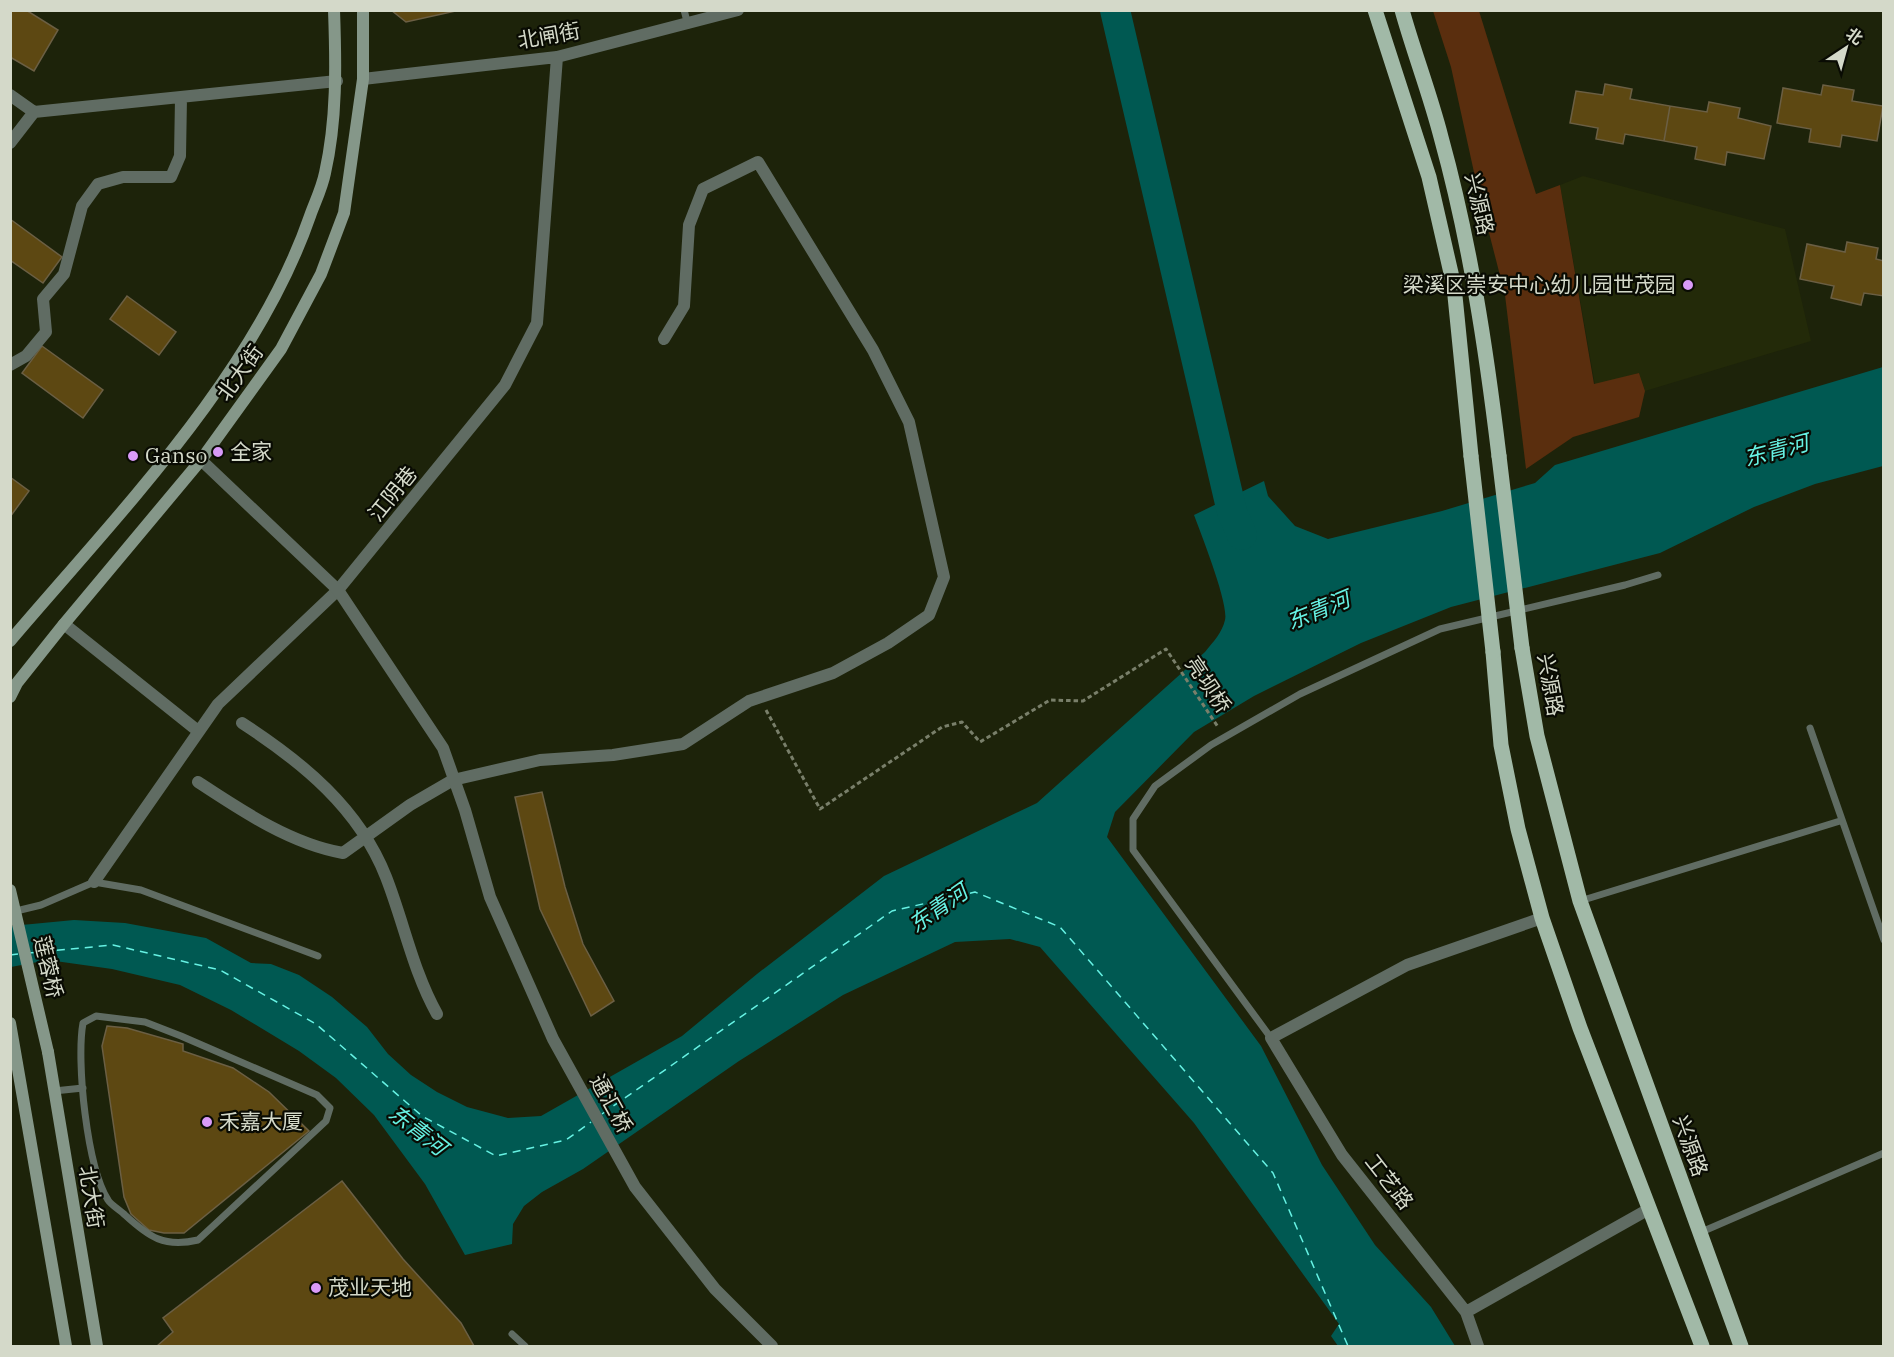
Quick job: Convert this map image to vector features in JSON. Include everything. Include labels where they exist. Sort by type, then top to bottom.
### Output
[{"type":"main road","name":"北大街","points":[[10,641],[166,458],[261,326],[299,248],[325,174],[337,81],[334,10]]},
{"type":"main road","name":"北大街","points":[[10,697],[17,683],[64,624],[201,460],[281,349],[321,274],[344,213],[363,79],[363,10]]},
{"type":"main road","name":"兴源路","points":[[1375,10],[1429,177],[1454,286],[1501,745],[1518,830],[1542,918]]},
{"type":"main road","name":"兴源路","points":[[1402,10],[1441,136],[1463,226],[1484,329],[1522,648],[1537,736],[1580,901],[1741,1347]]},
{"type":"main road","name":"莲蓉桥","points":[[10,890],[48,1052]]},
{"type":"main road","points":[[1542,918],[1580,1028],[1702,1347]]},
{"type":"main road","points":[[10,1023],[19,1061],[66,1347]]},
{"type":"main road","name":"北大街","points":[[48,1052],[97,1347]]},
{"type":"street","name":"北闸街","points":[[363,79],[557,57],[688,25],[738,10]]},
{"type":"street","name":"江阴巷","points":[[94,882],[218,704],[338,590],[505,385],[537,323],[557,57]]},
{"type":"street","points":[[10,95],[34,112],[337,81]]},
{"type":"street","points":[[10,364],[26,356],[46,332],[43,299],[64,274],[82,206],[98,184],[123,177],[171,177],[180,156],[181,98]]},
{"type":"street","points":[[10,143],[34,112]]},
{"type":"street","points":[[198,782],[238,808],[317,848],[343,853],[410,805],[453,780],[540,760],[613,755],[683,744],[749,701],[833,673],[888,643],[928,615],[944,577],[909,422],[873,350],[758,162],[703,189],[689,225],[684,306],[664,339]]},
{"type":"street","name":"通汇桥","points":[[201,460],[338,590],[442,748],[490,897],[553,1039],[635,1187],[715,1289],[772,1347]]},
{"type":"street","points":[[64,624],[198,731]]},
{"type":"street","points":[[242,723],[331,791],[351,813],[367,837],[386,877],[424,991],[437,1014]]},
{"type":"street","points":[[1271,1038],[1407,965],[1542,918]]},
{"type":"street","name":"工艺路","points":[[1271,1038],[1342,1155],[1467,1312],[1478,1347]]},
{"type":"street","points":[[1467,1312],[1649,1209]]},
{"type":"lane","points":[[684,10],[688,25]]},
{"type":"lane","points":[[1271,1038],[1133,850],[1133,819],[1155,786],[1224,738],[1300,694],[1440,630],[1658,575]]},
{"type":"lane","points":[[1809,728],[1884,940]]},
{"type":"lane","points":[[1580,901],[1840,820]]},
{"type":"lane","points":[[10,912],[41,905],[94,882],[141,890],[318,956]]},
{"type":"lane","points":[[96,1016],[145,1022],[181,1036],[288,1081],[316,1095],[330,1108],[326,1121],[198,1240],[178,1245],[148,1236],[108,1200],[89,1148],[83,1088],[80,1044],[83,1023],[96,1016]]},
{"type":"lane","points":[[54,1091],[83,1088]]},
{"type":"lane","points":[[1699,1233],[1884,1152]]},
{"type":"lane","points":[[512,1334],[525,1347]]},
{"type":"path","name":"亮坝桥","points":[[760,698],[819,809],[942,728],[962,722],[980,742],[1050,700],[1083,701],[1166,649],[1224,738]]},
{"type":"shaded area","points":[[1433,11],[1479,11],[1536,194],[1560,185],[1594,384],[1639,373],[1645,391],[1639,417],[1573,437],[1526,469],[1505,295],[1477,186],[1451,67]]},
{"type":"shaded area","name":"梁溪区崇安中心幼儿园世茂园","points":[[1583,176],[1785,229],[1811,341],[1645,391],[1639,373],[1595,385],[1560,185]]},
{"type":"water","name":"东青河","points":[[1883,367],[1883,466],[1815,484],[1754,507],[1660,553],[1451,607],[1361,643],[1254,696],[1194,732],[1115,812],[1107,837],[1261,1046],[1322,1165],[1375,1245],[1431,1307],[1455,1346],[1338,1346],[1331,1336],[1339,1324],[1194,1123],[1040,947],[1010,939],[955,942],[843,995],[739,1061],[583,1169],[542,1192],[524,1206],[513,1224],[512,1244],[465,1255],[425,1184],[374,1115],[336,1078],[299,1051],[231,1010],[180,985],[112,969],[48,960],[11,967],[11,926],[74,920],[125,923],[206,938],[251,963],[271,964],[299,975],[332,997],[367,1027],[388,1054],[411,1075],[437,1092],[467,1107],[508,1118],[541,1116],[682,1036],[757,974],[884,876],[1037,803],[1205,652],[1222,629],[1225,612],[1214,569],[1194,515],[1264,481],[1268,496],[1295,526],[1328,539],[1442,511],[1535,483],[1555,465]]},
{"type":"building","points":[[10,10],[26,10],[58,30],[34,71],[10,57]]},
{"type":"building","points":[[391,10],[460,10],[406,22]]},
{"type":"building","points":[[1605,84],[1632,89],[1630,99],[1670,106],[1664,141],[1625,134],[1623,144],[1596,139],[1598,128],[1570,123],[1576,91],[1603,95]]},
{"type":"building","points":[[1823,85],[1854,90],[1852,101],[1883,106],[1877,141],[1842,135],[1840,147],[1809,142],[1811,129],[1777,123],[1783,88],[1821,95]]},
{"type":"building","points":[[1709,102],[1740,108],[1738,118],[1771,126],[1764,159],[1727,152],[1725,165],[1695,159],[1697,147],[1664,141],[1670,106],[1707,112]]},
{"type":"building","points":[[10,219],[62,257],[43,283],[10,260]]},
{"type":"building","points":[[1847,242],[1878,248],[1876,259],[1884,261],[1884,296],[1864,293],[1861,305],[1831,298],[1834,286],[1800,279],[1807,244],[1845,252]]},
{"type":"building","points":[[127,296],[176,332],[159,355],[110,319]]},
{"type":"building","points":[[42,346],[103,390],[83,418],[22,373]]},
{"type":"building","points":[[10,477],[29,491],[10,517]]},
{"type":"building","points":[[542,792],[565,887],[583,944],[614,1001],[591,1016],[540,909],[515,797]]},
{"type":"building","name":"禾嘉大厦","points":[[107,1026],[127,1028],[183,1044],[183,1051],[233,1068],[269,1092],[309,1131],[184,1233],[149,1230],[131,1214],[124,1197],[102,1046]]},
{"type":"building","name":"茂业天地","points":[[342,1181],[403,1259],[461,1323],[474,1346],[157,1346],[173,1332],[163,1318]]},
{"type":"waterway","points":[[1115,10],[1232,512],[1242,535]]},
{"type":"ferry route","points":[[602,1114],[892,911],[975,892],[1060,927],[1273,1173],[1348,1346]]},
{"type":"ferry route","points":[[29,953],[113,945],[220,970],[316,1024],[422,1116],[496,1156],[566,1140],[591,1122]]},
{"type":"ferry route","points":[[10,955],[19,954]]},
{"type":"place","name":"梁溪区崇安中心幼儿园世茂园","points":[[1688,285]]},
{"type":"place","name":"全家","points":[[218,452]]},
{"type":"place","name":"Ganso","points":[[133,456]]},
{"type":"place","name":"禾嘉大厦","points":[[207,1122]]},
{"type":"place","name":"茂业天地","points":[[316,1288]]}]
